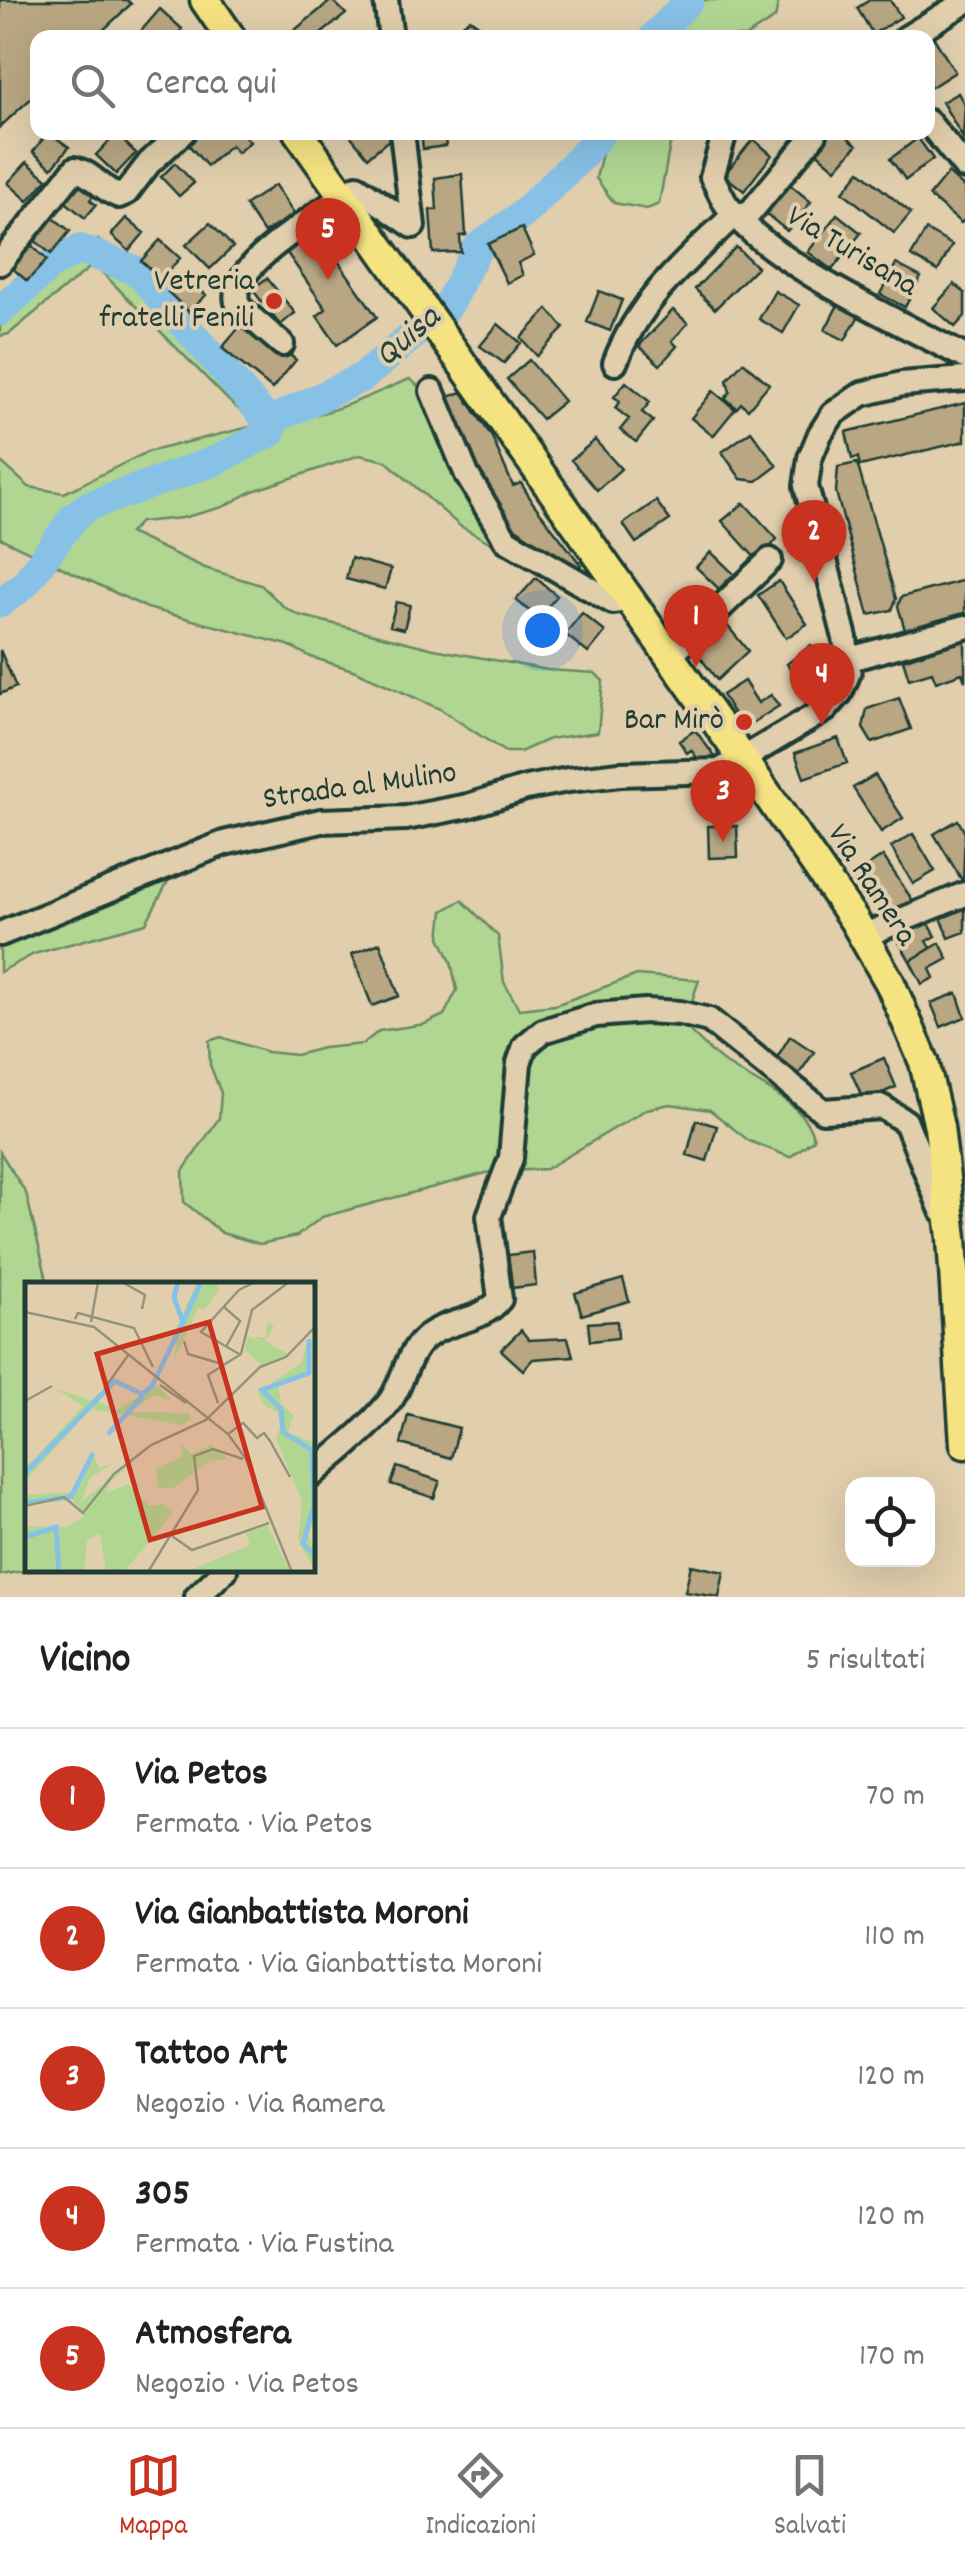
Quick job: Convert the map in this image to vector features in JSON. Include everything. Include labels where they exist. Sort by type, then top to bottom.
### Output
[{"type":"main road","points":[[205,0],[226,30]]},
{"type":"main road","name":"Via Ramera","points":[[305,140],[350,192],[412,295],[742,758],[863,936],[902,1009],[932,1088],[946,1170],[964,1428]]},
{"type":"street","points":[[386,0],[389,30]]},
{"type":"street","points":[[919,30],[965,2]]},
{"type":"street","points":[[935,130],[963,162]]},
{"type":"street","points":[[0,264],[75,169],[84,171],[119,196],[174,140]]},
{"type":"street","points":[[282,344],[239,307],[234,300],[236,287],[255,261],[350,192],[412,226],[403,140]]},
{"type":"street","name":"Via Turisana","points":[[723,140],[712,177],[727,205],[739,217],[790,262],[965,357]]},
{"type":"street","points":[[616,363],[634,323],[654,293],[739,217],[810,140]]},
{"type":"street","points":[[965,379],[902,384],[862,394],[833,414],[820,434],[810,458],[806,486],[850,659],[965,627]]},
{"type":"street","points":[[432,391],[468,475],[506,540],[613,602],[628,600]]},
{"type":"street","points":[[668,658],[770,560]]},
{"type":"street","name":"Strada al Mulino","points":[[0,934],[224,842],[321,821],[406,818],[568,780],[719,771],[826,709],[846,683],[850,659]]},
{"type":"street","points":[[863,936],[965,894]]},
{"type":"street","name":"Via Ramera","points":[[315,1472],[389,1403],[404,1366],[421,1341],[446,1324],[492,1310],[500,1299],[488,1216],[512,1158],[518,1063],[525,1046],[543,1031],[596,1015],[645,1011],[709,1020],[823,1111],[882,1108],[906,1122],[952,1238]]},
{"type":"street","points":[[197,1597],[222,1572]]},
{"type":"green space","points":[[676,0],[779,0],[775,18],[756,30],[663,30]]},
{"type":"green space","points":[[605,140],[676,140],[670,144],[659,204],[647,209],[614,203],[596,178]]},
{"type":"green space","points":[[98,240],[150,281],[259,410],[277,416],[316,414],[410,379],[429,400],[457,480],[493,544],[460,526],[386,461],[360,455],[253,491],[223,507],[182,518],[140,522],[129,533],[205,568],[261,585],[284,607],[299,615],[434,649],[548,670],[595,673],[603,681],[598,732],[549,739],[520,752],[505,752],[440,709],[356,671],[288,645],[147,608],[0,538],[0,461],[29,487],[64,493],[147,452],[258,425],[230,402],[94,264],[9,334],[0,336],[0,295],[17,293],[70,248]]},
{"type":"green space","points":[[143,875],[167,883],[146,923],[34,954],[0,972],[0,923]]},
{"type":"green space","points":[[462,900],[498,936],[504,982],[519,1009],[555,1005],[637,975],[699,980],[684,1025],[725,1063],[789,1103],[809,1125],[814,1139],[790,1157],[749,1141],[710,1110],[670,1104],[647,1109],[546,1169],[490,1172],[322,1217],[297,1236],[260,1244],[222,1233],[184,1202],[183,1171],[219,1118],[221,1093],[210,1065],[209,1041],[221,1037],[267,1052],[296,1055],[363,1044],[379,1031],[425,1024],[444,1015],[457,990],[440,937],[443,911]]},
{"type":"green space","points":[[0,1152],[26,1193],[48,1282],[25,1282],[25,1571],[0,1575]]},
{"type":"building","points":[[0,0],[127,0],[131,4],[103,30],[30,30],[30,99],[0,127]]},
{"type":"building","points":[[332,0],[346,14],[326,30],[295,30]]},
{"type":"building","points":[[870,0],[890,0],[901,17],[880,30],[871,30],[857,8]]},
{"type":"building","points":[[160,9],[182,29],[181,30],[142,30]]},
{"type":"building","points":[[470,19],[486,30],[454,30]]},
{"type":"building","points":[[935,40],[955,72],[935,85]]},
{"type":"building","points":[[958,93],[965,105],[963,138],[942,102]]},
{"type":"building","points":[[42,140],[59,140],[69,147],[52,168],[33,152]]},
{"type":"building","points":[[110,140],[122,140],[136,153],[116,174],[96,155]]},
{"type":"building","points":[[192,140],[250,142],[237,153],[231,145],[207,166],[188,144]]},
{"type":"building","points":[[354,140],[389,140],[368,157]]},
{"type":"building","points":[[422,140],[445,140],[446,146],[423,149]]},
{"type":"building","points":[[752,140],[772,155],[744,191],[724,175]]},
{"type":"building","points":[[822,140],[851,140],[857,145],[836,169],[814,150]]},
{"type":"building","points":[[919,140],[933,159],[906,180],[890,159]]},
{"type":"building","points":[[27,162],[47,179],[28,201],[8,183]]},
{"type":"building","points":[[175,163],[194,183],[179,196],[161,177]]},
{"type":"building","points":[[860,171],[911,213],[894,233],[843,192]]},
{"type":"building","points":[[948,173],[965,188],[965,219],[961,223],[929,196]]},
{"type":"building","points":[[462,174],[466,235],[460,236],[461,252],[433,253],[430,210],[437,210],[435,178]]},
{"type":"building","points":[[80,177],[97,191],[90,200],[96,205],[85,218],[62,199]]},
{"type":"building","points":[[788,183],[811,202],[787,231],[764,212]]},
{"type":"building","points":[[275,185],[294,214],[264,233],[245,205]]},
{"type":"building","points":[[837,214],[861,233],[832,270],[808,252]]},
{"type":"building","points":[[51,216],[70,231],[51,254],[33,239]]},
{"type":"building","points":[[126,218],[144,233],[129,251],[111,235]]},
{"type":"building","points":[[210,223],[233,247],[210,269],[186,245]]},
{"type":"building","points":[[522,228],[534,255],[518,263],[523,275],[507,283],[488,244]]},
{"type":"building","points":[[316,229],[377,317],[337,345],[317,316],[326,309],[285,250]]},
{"type":"building","points":[[926,230],[952,245],[938,271],[911,256]]},
{"type":"building","points":[[160,240],[180,258],[161,279],[141,261]]},
{"type":"building","points":[[31,245],[47,260],[27,281],[11,267]]},
{"type":"building","points":[[736,247],[757,267],[715,309],[695,289]]},
{"type":"building","points":[[896,264],[921,277],[905,307],[880,294]]},
{"type":"building","points":[[185,275],[206,295],[189,312],[168,292]]},
{"type":"building","name":"Vetreria fratelli Fenili","points":[[267,278],[295,313],[280,325],[252,289]]},
{"type":"building","points":[[954,284],[965,293],[965,316],[955,327],[933,308]]},
{"type":"building","points":[[599,291],[622,300],[610,331],[587,322]]},
{"type":"building","points":[[775,291],[799,305],[783,333],[759,319]]},
{"type":"building","points":[[840,301],[861,312],[845,340],[825,330]]},
{"type":"building","points":[[548,309],[564,328],[537,356],[521,338]]},
{"type":"building","points":[[673,310],[688,323],[672,341],[677,346],[660,365],[639,346]]},
{"type":"building","points":[[246,319],[296,360],[272,389],[222,348]]},
{"type":"building","points":[[498,324],[521,343],[504,363],[480,346]]},
{"type":"building","points":[[529,360],[564,401],[542,419],[507,379]]},
{"type":"building","points":[[743,362],[769,384],[748,409],[741,403],[737,408],[725,398],[730,392],[727,380]]},
{"type":"building","points":[[626,382],[650,402],[642,412],[653,421],[636,442],[620,430],[629,419],[615,408],[620,401],[614,397]]},
{"type":"building","points":[[713,391],[735,409],[713,436],[691,418]]},
{"type":"building","points":[[462,392],[492,437],[513,486],[521,483],[581,565],[576,571],[506,521],[482,482],[446,398]]},
{"type":"building","points":[[965,403],[965,441],[860,466],[858,457],[852,459],[846,432]]},
{"type":"building","points":[[751,431],[777,466],[757,481],[741,479],[722,452]]},
{"type":"building","points":[[595,440],[621,469],[597,490],[571,460]]},
{"type":"building","points":[[857,463],[896,599],[892,610],[869,615],[836,492],[838,467]]},
{"type":"building","points":[[656,501],[670,520],[636,543],[623,524]]},
{"type":"building","points":[[744,503],[777,539],[758,561],[722,521]]},
{"type":"building","points":[[711,552],[734,574],[719,589],[696,567]]},
{"type":"building","points":[[351,558],[391,569],[385,589],[346,579]]},
{"type":"building","points":[[536,578],[557,596],[538,618],[516,600]]},
{"type":"building","points":[[965,580],[965,613],[905,630],[898,606],[901,597]]},
{"type":"building","points":[[779,581],[807,624],[786,638],[758,595]]},
{"type":"building","points":[[396,602],[410,605],[404,629],[390,626]]},
{"type":"building","points":[[582,613],[605,632],[588,653],[565,634]]},
{"type":"building","points":[[726,624],[748,651],[717,680],[695,650]]},
{"type":"building","points":[[965,639],[965,681],[962,673],[936,682],[932,672],[909,679],[903,660]]},
{"type":"building","points":[[811,645],[816,653],[821,650],[830,670],[804,691],[787,664]]},
{"type":"building","points":[[0,650],[16,687],[0,694]]},
{"type":"building","points":[[744,681],[758,703],[771,695],[779,706],[743,729],[722,695]]},
{"type":"building","points":[[899,698],[911,729],[872,743],[863,728],[867,709]]},
{"type":"building","points":[[695,730],[716,758],[704,767],[679,741]]},
{"type":"building","points":[[838,738],[847,763],[804,778],[795,753]]},
{"type":"building","points":[[875,775],[903,818],[881,832],[853,788]]},
{"type":"building","points":[[958,820],[965,833],[963,882],[934,834]]},
{"type":"building","points":[[708,826],[737,826],[738,857],[709,858]]},
{"type":"building","points":[[913,834],[935,871],[913,884],[891,847]]},
{"type":"building","points":[[883,856],[913,901],[887,918],[857,873]]},
{"type":"building","points":[[965,905],[965,932],[949,938],[940,915]]},
{"type":"building","points":[[926,919],[936,936],[927,941],[931,948],[910,961],[896,937]]},
{"type":"building","points":[[380,943],[399,996],[372,1006],[352,954]]},
{"type":"building","points":[[940,943],[948,959],[930,969],[934,978],[922,984],[910,961]]},
{"type":"building","points":[[957,993],[965,1017],[941,1027],[931,1003]]},
{"type":"building","points":[[790,1036],[814,1052],[799,1074],[776,1059]]},
{"type":"building","points":[[884,1058],[896,1087],[864,1101],[851,1072]]},
{"type":"building","points":[[696,1120],[717,1126],[707,1161],[687,1155]]},
{"type":"building","points":[[533,1252],[536,1285],[512,1288],[508,1255]]},
{"type":"building","points":[[623,1279],[629,1301],[582,1315],[575,1293]]},
{"type":"building","points":[[617,1321],[618,1338],[590,1341],[588,1323]]},
{"type":"building","points":[[521,1330],[529,1340],[568,1338],[573,1356],[533,1359],[523,1370],[501,1350]]},
{"type":"building","points":[[408,1415],[459,1428],[451,1458],[401,1444]]},
{"type":"building","points":[[397,1467],[440,1481],[434,1498],[391,1484]]},
{"type":"building","points":[[691,1565],[724,1572],[719,1597],[685,1592]]},
{"type":"waterway","name":"Quisa","points":[[661,30],[689,0]]},
{"type":"waterway","name":"Quisa","points":[[268,422],[363,377],[447,307],[478,247],[523,214],[595,140]]},
{"type":"waterway","points":[[0,311],[53,263],[80,249],[137,271],[268,421]]},
{"type":"waterway","name":"Quisa","points":[[0,603],[25,584],[74,517],[88,506],[215,461],[271,432]]},
{"type":"place","name":"Atmosfera","points":[[328,280]]},
{"type":"place","name":"Vetreria fratelli Fenili","points":[[274,301]]},
{"type":"place","name":"Via Gianbattista Moroni","points":[[814,582]]},
{"type":"place","name":"Via Petos","points":[[696,667]]},
{"type":"place","name":"Bar Mirò","points":[[744,722]]},
{"type":"place","name":"305","points":[[822,725]]},
{"type":"place","name":"Tattoo Art","points":[[723,842]]}]
